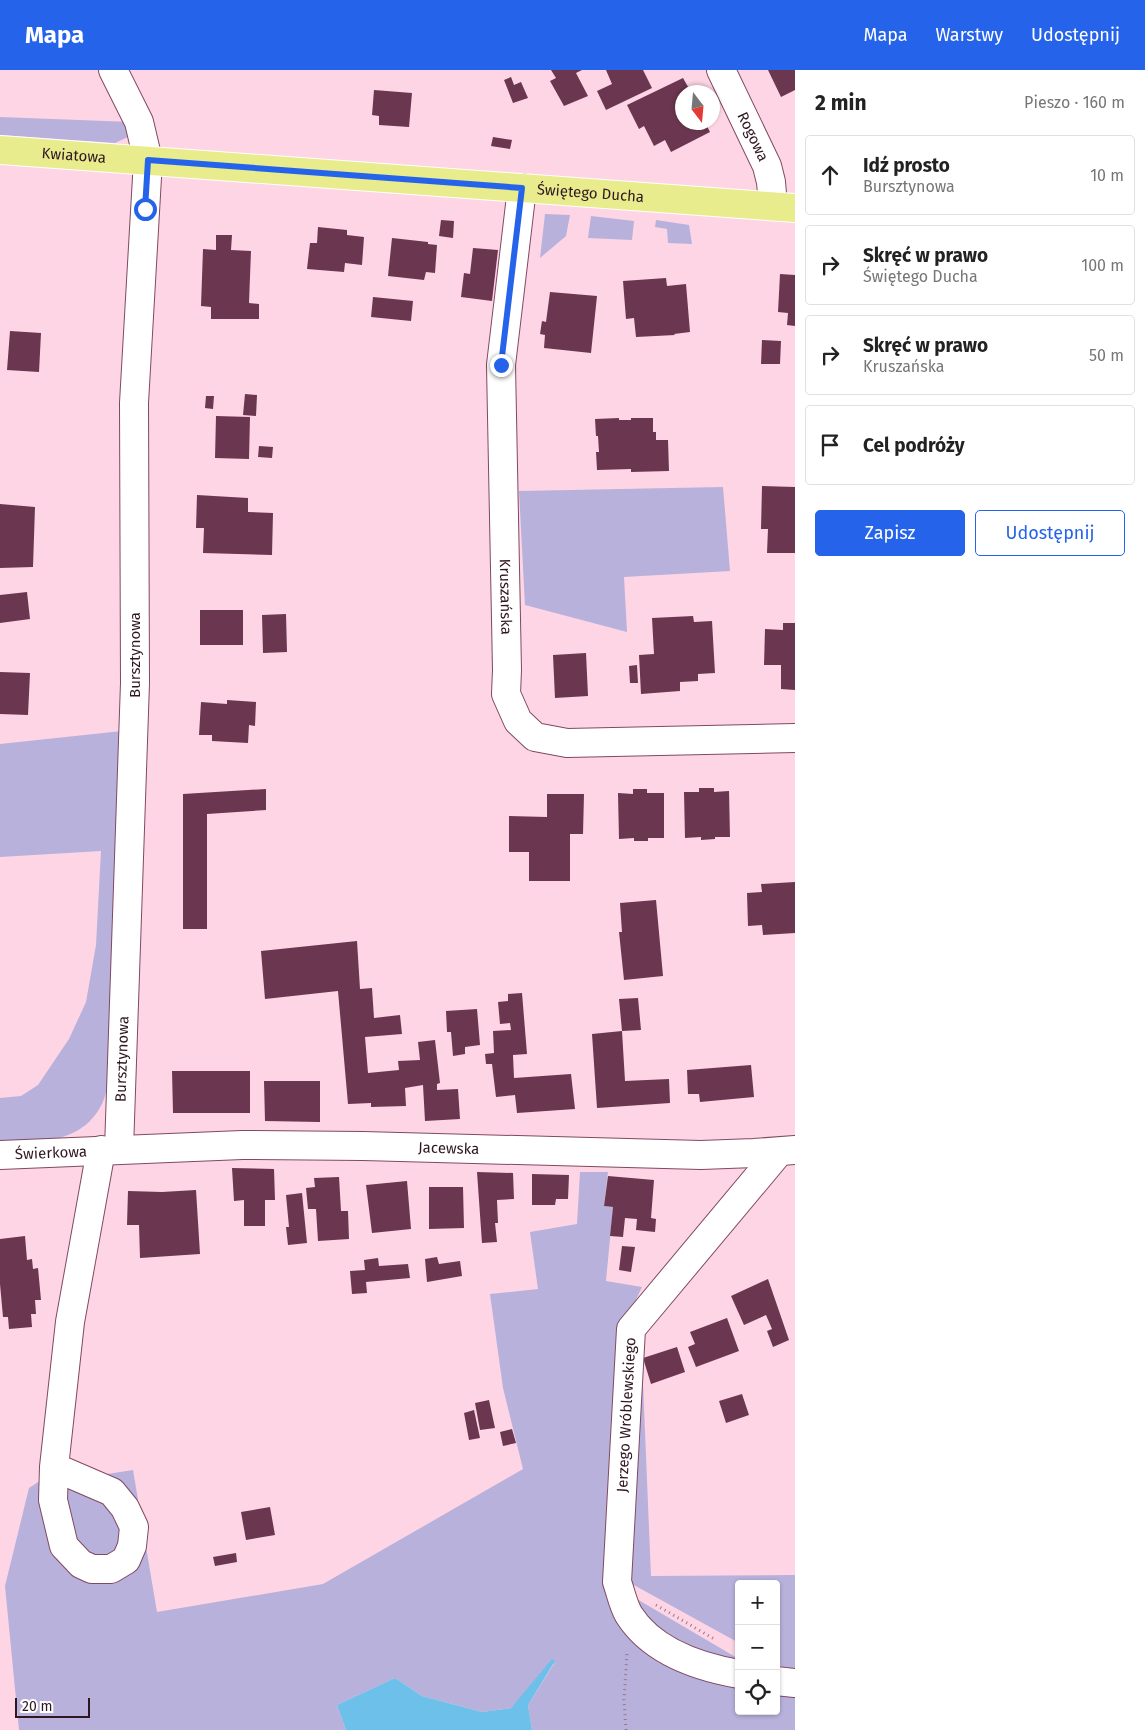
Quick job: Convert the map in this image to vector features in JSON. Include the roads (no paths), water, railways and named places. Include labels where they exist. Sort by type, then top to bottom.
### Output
[{"type":"main road","name":"Kwiatowa","points":[[0,150],[148,160]]},
{"type":"main road","name":"Świętego Ducha","points":[[148,160],[784,207]]},
{"type":"street","name":"Bursztynowa","points":[[54,1467],[70,1322],[110,1150],[135,683],[134,403],[148,160],[139,122],[113,70]]},
{"type":"street","name":"Rogowa","points":[[721,70],[767,166],[770,182],[784,207]]},
{"type":"street","name":"Kruszańska","points":[[522,188],[501,365],[506,694],[518,721],[535,737],[567,743],[795,738]]},
{"type":"street","name":"Jacewska","points":[[110,1150],[242,1145],[363,1146],[701,1155],[787,1151]]},
{"type":"street","name":"Świerkowa","points":[[0,1155],[110,1150]]},
{"type":"street","name":"Jerzego Wróblewskiego","points":[[735,1673],[722,1671],[670,1653],[644,1634],[629,1614],[617,1582],[631,1329],[787,1151]]},
{"type":"street","points":[[780,1681],[795,1683]]},
{"type":"water","points":[[552,1659],[555,1661],[528,1705],[532,1730],[346,1730],[337,1705],[395,1678],[422,1696],[482,1712],[511,1708]]}]
